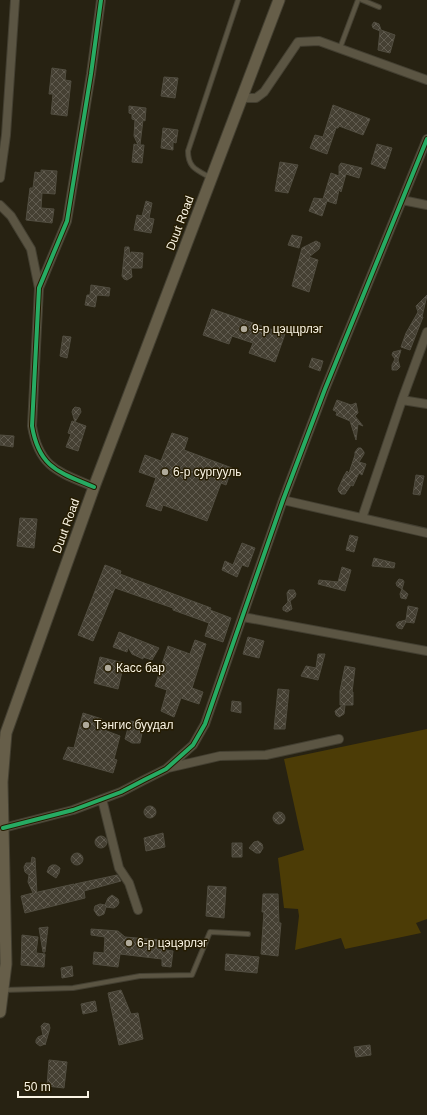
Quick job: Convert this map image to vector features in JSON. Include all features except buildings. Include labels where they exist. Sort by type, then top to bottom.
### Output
[{"type":"main road","name":"Duut Road","points":[[0,1012],[6,956],[2,782],[6,733],[94,487],[279,0]]},
{"type":"street","points":[[0,178],[6,135],[15,0]]},
{"type":"street","points":[[39,288],[67,221],[91,74],[101,0]]},
{"type":"street","points":[[242,98],[256,98],[264,92],[298,42],[319,41],[427,80]]},
{"type":"street","points":[[166,769],[193,745],[206,724],[283,500],[325,389],[427,139]]},
{"type":"street","points":[[402,200],[427,205]]},
{"type":"street","points":[[0,204],[12,216],[31,249],[39,288],[32,426],[34,441],[50,465],[62,473],[94,487]]},
{"type":"street","points":[[362,518],[427,332]]},
{"type":"street","points":[[402,400],[427,404]]},
{"type":"street","points":[[283,500],[427,533]]},
{"type":"street","points":[[243,617],[427,651]]},
{"type":"street","points":[[3,828],[73,810],[102,800],[166,769],[220,756],[266,755],[338,739]]},
{"type":"street","points":[[102,800],[119,868],[129,883],[138,910]]},
{"type":"lane","points":[[211,178],[194,168],[188,160],[188,150],[238,0]]},
{"type":"lane","points":[[340,48],[358,0]]},
{"type":"lane","points":[[362,0],[374,2],[379,7]]},
{"type":"lane","points":[[2,990],[73,988],[140,976],[192,974],[210,932],[248,934]]},
{"type":"shaded area","points":[[427,729],[427,919],[416,923],[421,933],[345,949],[341,938],[295,950],[299,916],[298,909],[284,908],[278,858],[304,850],[284,759]]},
{"type":"cycle path","points":[[94,487],[52,467],[45,460],[40,451],[35,440],[32,426],[39,288],[67,221],[91,74],[101,0]]},
{"type":"cycle path","points":[[3,828],[73,810],[121,792],[166,769],[193,745],[205,724],[283,500],[325,389],[427,139]]},
{"type":"place","name":"9-р цэццрлэг","points":[[244,329]]},
{"type":"place","name":"6-р сургууль","points":[[165,472]]},
{"type":"place","name":"Касс бар","points":[[108,668]]},
{"type":"place","name":"Тэнгис буудал","points":[[86,725]]},
{"type":"place","name":"6-р цэцэрлэг","points":[[129,943]]}]
